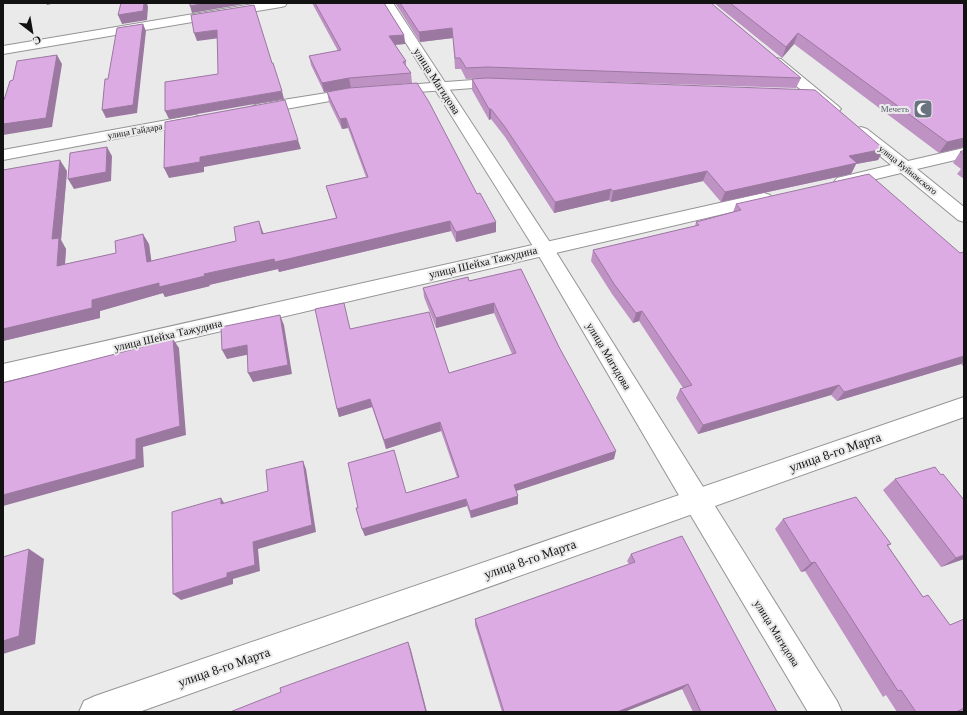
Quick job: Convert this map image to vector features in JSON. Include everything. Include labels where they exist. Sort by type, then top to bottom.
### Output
[{"type":"street","points":[[3,50],[280,3]]},
{"type":"street","name":"улица Магидова","points":[[387,3],[544,249],[696,501],[826,712]]},
{"type":"street","name":"улица Буйнакского","points":[[764,52],[964,216]]},
{"type":"street","points":[[241,112],[352,93],[487,83],[518,84]]},
{"type":"street","points":[[794,95],[817,95]]},
{"type":"street","name":"улица Гайдара","points":[[3,155],[210,118]]},
{"type":"street","points":[[828,185],[964,153]]},
{"type":"street","name":"улица Шейха Тажудина","points":[[3,373],[782,195]]},
{"type":"street","name":"улица 8-го Марта","points":[[95,712],[964,407]]},
{"type":"building","points":[[121,3],[144,3],[143,11],[118,15]]},
{"type":"building","points":[[190,3],[206,3],[190,6]]},
{"type":"building","points":[[315,3],[384,3],[404,35],[389,36],[406,61],[403,62],[411,73],[349,78],[322,83],[309,56],[341,50]]},
{"type":"building","points":[[400,3],[711,3],[801,78],[487,67],[466,68],[460,58],[455,58],[452,28],[419,32]]},
{"type":"building","points":[[730,3],[964,3],[964,138],[947,142],[798,33],[786,47]]},
{"type":"building","points":[[254,5],[282,91],[165,111],[165,82],[218,74],[217,30],[194,33],[191,15]]},
{"type":"building","points":[[143,24],[133,105],[102,110],[105,79],[108,79],[117,28]]},
{"type":"building","points":[[57,55],[46,118],[3,124],[3,101],[10,81],[13,80],[17,61]]},
{"type":"building","points":[[487,78],[815,90],[884,149],[849,156],[857,163],[725,192],[707,171],[613,191],[611,189],[555,202],[505,127],[491,109],[489,109],[472,79]]},
{"type":"building","points":[[417,83],[429,102],[477,194],[480,193],[496,222],[456,232],[450,221],[275,262],[274,259],[204,274],[205,276],[159,287],[159,283],[92,300],[92,308],[3,329],[3,170],[60,160],[52,239],[59,238],[57,266],[116,253],[115,241],[143,234],[147,262],[236,241],[234,227],[259,221],[262,234],[337,218],[326,186],[368,177],[346,118],[340,119],[327,92],[349,88]]},
{"type":"building","points":[[285,100],[298,140],[200,157],[200,162],[164,168],[165,122]]},
{"type":"building","points":[[107,147],[106,172],[68,179],[70,153]]},
{"type":"building","points":[[869,174],[960,253],[964,252],[964,356],[844,392],[839,385],[703,425],[680,389],[692,385],[642,311],[636,313],[614,284],[593,250],[699,225],[696,222],[741,210],[736,204]]},
{"type":"building","points":[[521,269],[559,347],[616,451],[514,485],[518,496],[470,511],[466,499],[362,529],[356,508],[358,508],[348,463],[394,450],[406,493],[459,477],[440,422],[384,440],[370,399],[337,409],[315,309],[344,303],[350,329],[429,312],[449,373],[516,353],[494,303],[436,318],[423,288],[468,277],[469,281]]},
{"type":"building","points":[[280,315],[288,365],[248,373],[247,345],[222,350],[221,327]]},
{"type":"building","points":[[173,339],[180,426],[136,439],[136,459],[3,495],[3,383]]},
{"type":"building","points":[[303,461],[312,525],[253,542],[255,565],[227,573],[227,577],[173,594],[172,512],[221,498],[221,504],[268,491],[266,470]]},
{"type":"building","points":[[935,467],[941,475],[943,474],[964,500],[964,555],[956,558],[895,479]]},
{"type":"building","points":[[856,497],[891,544],[887,545],[923,597],[928,595],[950,625],[964,619],[964,708],[956,712],[916,712],[901,690],[898,691],[815,562],[811,563],[783,519]]},
{"type":"building","points":[[682,536],[777,712],[701,712],[688,684],[617,712],[504,712],[475,619],[635,562],[631,554]]},
{"type":"building","points":[[29,549],[19,636],[3,641],[3,557]]},
{"type":"building","points":[[408,642],[426,712],[230,712],[281,692],[280,688]]},
{"type":"place","name":"Мечеть","points":[[923,109]]}]
